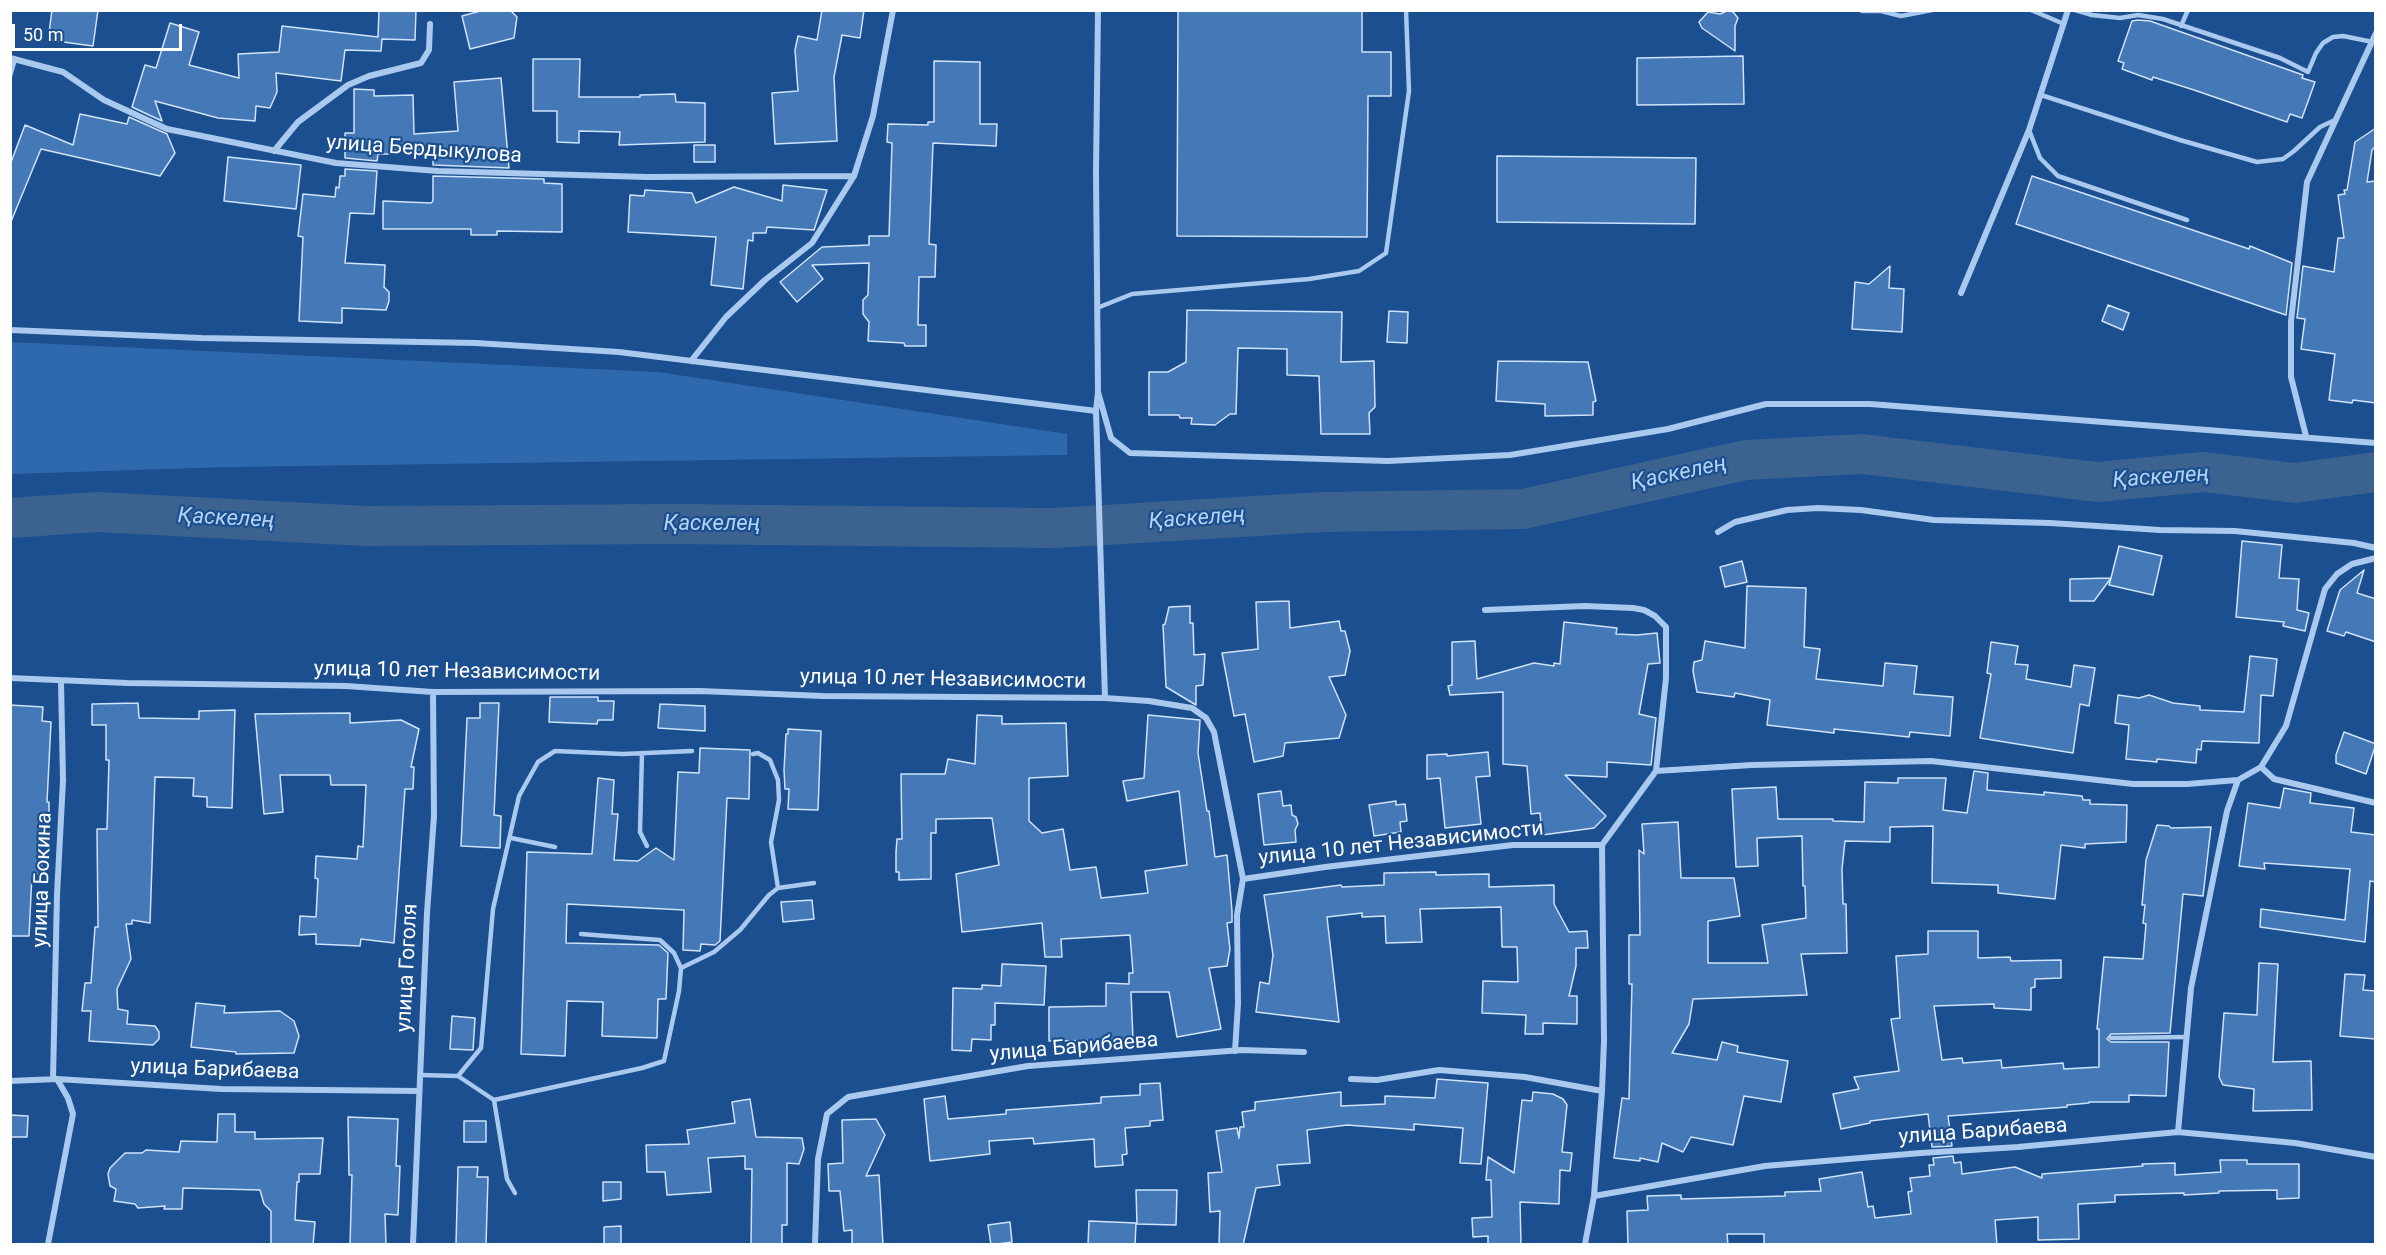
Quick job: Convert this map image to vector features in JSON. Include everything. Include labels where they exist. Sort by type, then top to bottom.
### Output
[{"type":"street","points":[[691,361],[726,316],[765,280],[812,243],[854,176],[873,116],[893,10]]},
{"type":"street","points":[[1098,10],[1098,392],[1096,411],[1105,698]]},
{"type":"street","points":[[1961,293],[2030,130],[2068,10]]},
{"type":"street","points":[[274,151],[298,122],[348,85],[369,76],[421,63],[429,50],[430,24]]},
{"type":"street","points":[[2306,436],[2291,377],[2291,321],[2307,183],[2376,33]]},
{"type":"street","name":"улица Бердыкулова","points":[[13,59],[63,72],[105,100],[167,129],[336,163],[438,171],[647,177],[854,176]]},
{"type":"street","points":[[10,330],[201,338],[476,343],[619,352],[1096,411]]},
{"type":"street","points":[[1098,392],[1111,438],[1130,453],[1388,461],[1510,455],[1668,429],[1766,404],[1870,404],[2376,443]]},
{"type":"street","points":[[1718,532],[1735,522],[1787,510],[1818,508],[1861,510],[1934,520],[2246,532],[2354,543],[2376,548]]},
{"type":"street","points":[[1656,771],[1752,765],[1931,761],[2133,784],[2187,784],[2238,780],[2261,767],[2286,726],[2325,589],[2337,574],[2352,564],[2376,558]]},
{"type":"street","points":[[1485,610],[1585,606],[1633,608],[1644,610],[1666,627],[1666,678],[1656,771],[1602,845],[1604,1041],[1602,1091],[1594,1196],[1585,1245]]},
{"type":"street","name":"улица 10 лет Независимости","points":[[10,678],[61,682],[346,686],[434,692],[678,691],[823,696],[1105,698],[1149,701],[1192,708],[1206,718],[1214,732],[1223,767],[1243,879],[1513,845],[1602,845]]},
{"type":"street","name":"улица Бокина","points":[[48,1245],[73,1114],[68,1098],[55,1079],[57,895],[63,780],[61,682]]},
{"type":"street","name":"улица Гоголя","points":[[413,1245],[434,816],[434,692]]},
{"type":"street","points":[[2261,767],[2274,779],[2376,803]]},
{"type":"street","points":[[2178,1132],[2191,988],[2227,811],[2238,780]]},
{"type":"street","points":[[1235,1051],[1238,1004],[1238,915],[1243,879]]},
{"type":"street","name":"улица Барибаева","points":[[815,1245],[818,1159],[827,1114],[848,1097],[1028,1066],[1235,1051],[1304,1053]]},
{"type":"street","points":[[1351,1079],[1377,1080],[1439,1070],[1525,1077],[1602,1091]]},
{"type":"street","name":"улица Барибаева","points":[[10,1081],[55,1079],[221,1089],[419,1091]]},
{"type":"street","name":"улица Барибаева","points":[[1594,1196],[1765,1166],[2030,1146],[2178,1132],[2295,1143],[2375,1157]]},
{"type":"lane","points":[[1097,308],[1132,294],[1310,279],[1359,271],[1386,253],[1409,91],[1406,10]]},
{"type":"lane","points":[[1862,11],[1881,11],[1901,16],[1932,10]]},
{"type":"lane","points":[[2031,10],[2064,24]]},
{"type":"lane","points":[[2075,10],[2092,15],[2120,18],[2138,15],[2163,20],[2280,58],[2308,72],[2316,53],[2333,37],[2343,36],[2373,42]]},
{"type":"lane","points":[[2181,26],[2188,10]]},
{"type":"lane","points":[[10,76],[13,59]]},
{"type":"lane","points":[[2041,95],[2257,162],[2283,159],[2320,127],[2337,119]]},
{"type":"lane","points":[[2030,130],[2040,158],[2058,176],[2187,220]]},
{"type":"lane","points":[[458,1076],[481,1048],[493,909],[519,796],[538,762],[555,751],[642,753],[692,751]]},
{"type":"lane","points":[[642,753],[640,832],[647,846]]},
{"type":"lane","points":[[753,754],[758,753],[770,760],[778,780],[779,800],[771,842],[778,888]]},
{"type":"lane","points":[[511,838],[555,847]]},
{"type":"lane","points":[[681,968],[714,952],[740,930],[768,895],[778,888],[814,883]]},
{"type":"lane","points":[[420,1075],[458,1076],[494,1100],[642,1068],[664,1061],[680,991],[681,968],[674,952],[660,940],[581,934]]},
{"type":"lane","points":[[2111,1038],[2186,1037]]},
{"type":"lane","points":[[494,1100],[507,1179],[515,1192]]},
{"type":"shaded area","points":[[11,342],[658,372],[1067,434],[1067,455],[230,467],[11,474]]},
{"type":"building","points":[[52,10],[98,10],[93,46],[48,40]]},
{"type":"building","points":[[379,10],[416,10],[415,40],[382,39],[381,51],[345,50],[341,81],[276,73],[277,92],[270,108],[256,106],[255,121],[218,118],[155,101],[162,121],[132,107],[145,65],[156,68],[170,23],[199,32],[189,65],[239,78],[238,54],[279,52],[282,26],[378,37]]},
{"type":"building","points":[[484,10],[510,10],[517,17],[514,38],[470,49],[462,16]]},
{"type":"building","points":[[822,10],[864,10],[860,38],[842,35],[834,77],[837,141],[775,144],[772,93],[798,91],[795,50],[798,36],[817,40]]},
{"type":"building","points":[[1178,10],[1362,10],[1362,52],[1391,52],[1391,96],[1368,96],[1367,237],[1177,236]]},
{"type":"building","points":[[1729,10],[1738,18],[1735,26],[1735,51],[1702,28],[1699,22],[1708,12],[1720,14]]},
{"type":"building","points":[[2132,21],[2150,21],[2303,75],[2302,78],[2315,82],[2302,118],[2290,114],[2287,122],[2194,90],[2153,77],[2152,80],[2122,69],[2124,63],[2118,61]]},
{"type":"building","points":[[1743,56],[1744,104],[1637,105],[1637,58]]},
{"type":"building","points":[[533,59],[580,59],[579,97],[640,97],[640,95],[675,94],[676,102],[705,103],[705,142],[619,145],[620,132],[579,131],[579,143],[557,142],[557,111],[533,111]]},
{"type":"building","points":[[934,61],[980,62],[980,124],[997,124],[996,146],[933,143],[929,244],[936,245],[935,277],[919,277],[918,325],[926,325],[926,346],[905,346],[904,343],[868,341],[869,322],[863,314],[863,300],[868,295],[869,263],[812,265],[823,279],[797,302],[780,282],[822,247],[869,245],[869,236],[889,236],[892,143],[887,142],[888,124],[928,125],[928,122],[934,122]]},
{"type":"building","points":[[501,78],[509,168],[433,165],[433,150],[393,150],[393,154],[378,154],[377,161],[345,158],[345,133],[354,133],[354,89],[374,90],[374,96],[413,95],[414,134],[458,131],[454,82]]},
{"type":"building","points":[[80,114],[127,124],[129,117],[167,134],[175,153],[160,176],[41,149],[10,224],[10,165],[25,125],[73,145]]},
{"type":"building","points":[[2376,128],[2376,146],[2372,150],[2367,182],[2376,181],[2376,403],[2353,400],[2352,403],[2329,400],[2335,354],[2301,349],[2305,319],[2297,318],[2303,266],[2334,272],[2338,238],[2344,238],[2338,195],[2345,194],[2344,190],[2347,190],[2355,142]]},
{"type":"building","points":[[694,145],[715,145],[715,162],[694,162]]},
{"type":"building","points":[[1497,156],[1696,158],[1695,224],[1497,222]]},
{"type":"building","points":[[228,157],[301,165],[296,209],[224,201]]},
{"type":"building","points":[[345,169],[377,171],[374,214],[350,213],[345,263],[385,265],[384,287],[389,292],[389,301],[386,310],[342,308],[342,323],[299,321],[303,237],[298,236],[303,194],[335,197],[336,187],[339,188],[340,176],[345,176]]},
{"type":"building","points":[[433,176],[544,179],[544,183],[562,184],[562,232],[497,231],[497,235],[471,235],[471,229],[383,229],[383,201],[431,203],[433,201]]},
{"type":"building","points":[[2032,176],[2249,249],[2250,246],[2292,263],[2286,315],[2016,224]]},
{"type":"building","points":[[783,185],[827,190],[814,230],[767,227],[766,233],[753,233],[753,241],[748,240],[743,289],[711,285],[716,237],[628,232],[630,195],[644,196],[645,190],[692,193],[696,203],[734,187],[782,201]]},
{"type":"building","points":[[1890,266],[1889,288],[1904,289],[1902,332],[1852,329],[1855,282],[1869,284]]},
{"type":"building","points":[[2108,305],[2129,313],[2123,330],[2102,321]]},
{"type":"building","points":[[1187,310],[1342,312],[1341,362],[1374,361],[1375,407],[1369,413],[1370,434],[1321,434],[1319,376],[1287,375],[1287,349],[1238,348],[1236,414],[1230,414],[1215,425],[1191,424],[1192,418],[1180,418],[1179,415],[1149,415],[1149,372],[1168,372],[1186,362]]},
{"type":"building","points":[[1389,311],[1408,312],[1407,343],[1387,342]]},
{"type":"building","points":[[1498,361],[1588,362],[1596,401],[1593,402],[1593,415],[1545,416],[1545,404],[1496,401]]},
{"type":"building","points":[[2242,541],[2282,545],[2279,578],[2299,579],[2297,610],[2309,613],[2305,631],[2283,626],[2284,622],[2236,617]]},
{"type":"building","points":[[2119,546],[2162,556],[2153,595],[2109,585]]},
{"type":"building","points":[[1742,561],[1747,582],[1725,587],[1720,567]]},
{"type":"building","points":[[2364,570],[2357,593],[2376,599],[2376,642],[2346,632],[2344,636],[2327,631],[2340,590]]},
{"type":"building","points":[[2111,578],[2094,601],[2070,601],[2070,579]]},
{"type":"building","points":[[1747,586],[1806,588],[1804,647],[1820,649],[1816,679],[1883,686],[1885,663],[1917,666],[1914,694],[1953,697],[1950,736],[1910,732],[1909,737],[1834,729],[1834,733],[1767,725],[1770,700],[1735,693],[1734,697],[1697,692],[1693,671],[1694,662],[1702,660],[1705,641],[1745,648]]},
{"type":"building","points":[[1289,601],[1290,628],[1339,621],[1341,631],[1345,631],[1350,651],[1345,675],[1329,677],[1346,715],[1339,738],[1285,743],[1283,756],[1254,762],[1245,714],[1234,716],[1222,653],[1258,649],[1256,602]]},
{"type":"building","points":[[1190,606],[1194,655],[1205,654],[1203,685],[1196,686],[1196,705],[1166,687],[1163,625],[1169,607]]},
{"type":"building","points":[[1564,622],[1617,628],[1616,634],[1657,633],[1660,663],[1648,664],[1639,714],[1656,718],[1651,765],[1607,762],[1607,777],[1565,775],[1606,816],[1594,828],[1542,835],[1540,813],[1531,814],[1527,766],[1503,764],[1503,692],[1450,695],[1448,686],[1452,685],[1452,642],[1475,641],[1477,679],[1534,663],[1554,666],[1554,663],[1560,664]]},
{"type":"building","points":[[1991,642],[2018,646],[2015,664],[2028,665],[2026,679],[2071,687],[2074,665],[2095,668],[2089,706],[2080,704],[2073,753],[1980,738],[1991,674],[1987,673]]},
{"type":"building","points":[[2250,656],[2277,659],[2273,696],[2261,695],[2259,743],[2202,741],[2201,750],[2197,749],[2196,763],[2126,759],[2129,725],[2115,723],[2118,695],[2139,698],[2149,695],[2173,703],[2200,706],[2200,710],[2244,712]]},
{"type":"building","points":[[550,697],[598,697],[598,701],[614,701],[613,720],[598,720],[597,724],[549,722]]},
{"type":"building","points":[[138,703],[139,718],[199,719],[199,711],[235,710],[232,808],[207,807],[207,797],[193,796],[194,778],[155,777],[150,923],[132,920],[132,924],[126,924],[131,959],[117,989],[118,1009],[128,1011],[127,1024],[155,1026],[159,1032],[159,1039],[153,1045],[89,1041],[91,1011],[82,1011],[85,983],[91,983],[95,927],[98,927],[97,829],[107,829],[109,760],[106,760],[106,725],[92,725],[92,704]]},
{"type":"building","points":[[480,703],[499,703],[494,815],[501,816],[500,848],[461,846],[467,718],[480,718]]},
{"type":"building","points":[[660,704],[705,706],[705,731],[658,728]]},
{"type":"building","points":[[10,705],[43,707],[42,721],[51,722],[47,802],[49,802],[49,812],[37,851],[43,851],[41,874],[32,874],[29,936],[10,936]]},
{"type":"building","points":[[350,713],[350,723],[401,720],[419,729],[411,767],[414,767],[413,789],[405,789],[394,943],[361,939],[360,946],[316,944],[316,934],[299,935],[300,916],[316,917],[318,879],[315,878],[316,856],[357,859],[358,846],[363,847],[366,785],[331,785],[330,775],[280,775],[283,812],[264,814],[255,714]]},
{"type":"building","points":[[977,715],[1002,716],[1002,724],[1066,723],[1068,776],[1029,778],[1029,821],[1042,833],[1063,829],[1070,870],[1096,867],[1101,898],[1148,893],[1145,871],[1187,865],[1179,791],[1127,801],[1123,781],[1144,778],[1148,715],[1200,720],[1198,753],[1207,811],[1209,811],[1215,857],[1227,855],[1232,911],[1232,922],[1227,923],[1230,949],[1227,966],[1209,968],[1221,1029],[1177,1037],[1169,992],[1131,992],[1133,1040],[1049,1041],[1049,1007],[1106,1006],[1106,983],[1129,984],[1129,973],[1133,973],[1130,935],[1061,939],[1062,957],[1045,957],[1042,923],[962,932],[956,874],[999,865],[992,818],[936,819],[936,833],[931,833],[931,879],[899,880],[899,872],[896,872],[896,852],[897,839],[902,839],[901,774],[945,774],[948,759],[975,764]]},
{"type":"building","points":[[788,729],[821,731],[818,810],[788,809],[789,789],[785,789],[784,770]]},
{"type":"building","points":[[2344,732],[2376,744],[2366,774],[2336,763],[2336,755]]},
{"type":"building","points":[[700,748],[750,750],[749,799],[727,798],[720,941],[715,945],[701,944],[700,951],[683,950],[684,910],[567,904],[566,943],[659,945],[668,953],[666,999],[658,999],[657,1038],[602,1036],[603,1002],[567,1001],[565,1056],[521,1054],[527,852],[592,854],[598,778],[614,780],[612,814],[618,814],[614,860],[638,861],[656,848],[674,860],[678,772],[699,773]]},
{"type":"building","points":[[1488,752],[1490,776],[1476,777],[1481,824],[1445,828],[1440,778],[1427,779],[1427,755],[1447,754],[1447,756]]},
{"type":"building","points":[[1974,771],[1988,773],[1987,790],[2082,796],[2083,800],[2090,800],[2090,804],[2127,805],[2126,842],[2085,844],[2085,848],[2061,845],[2055,899],[1998,893],[1998,885],[1932,883],[1933,826],[1890,827],[1890,842],[1845,841],[1842,869],[1843,904],[1846,904],[1847,953],[1801,954],[1807,995],[1693,999],[1689,1024],[1672,1053],[1717,1060],[1722,1042],[1738,1046],[1737,1052],[1788,1061],[1781,1102],[1744,1096],[1733,1145],[1691,1137],[1683,1152],[1662,1143],[1658,1162],[1640,1158],[1640,1161],[1614,1158],[1622,1098],[1629,1099],[1632,984],[1629,984],[1629,935],[1640,935],[1639,850],[1644,854],[1642,824],[1678,822],[1681,878],[1734,878],[1740,916],[1708,921],[1708,963],[1768,963],[1762,925],[1806,918],[1802,836],[1757,838],[1758,866],[1736,867],[1732,789],[1776,787],[1778,819],[1833,819],[1833,821],[1864,822],[1865,782],[1898,783],[1898,778],[1946,778],[1943,810],[1967,813]]},
{"type":"building","points":[[2284,788],[2311,793],[2310,803],[2354,808],[2351,832],[2376,835],[2376,882],[2370,881],[2365,942],[2260,927],[2261,909],[2345,920],[2350,869],[2264,863],[2265,869],[2239,866],[2248,803],[2280,808]]},
{"type":"building","points":[[1281,791],[1283,806],[1291,805],[1292,815],[1296,817],[1298,824],[1295,830],[1296,842],[1264,845],[1258,794]]},
{"type":"building","points":[[1396,801],[1396,805],[1405,804],[1407,821],[1400,822],[1401,832],[1374,836],[1369,805]]},
{"type":"building","points":[[2157,825],[2171,828],[2211,827],[2203,896],[2183,894],[2170,1033],[2111,1034],[2107,1039],[2111,1042],[2169,1042],[2166,1096],[2129,1095],[2129,1102],[2089,1102],[2067,1105],[2067,1107],[1948,1116],[1952,1146],[1932,1147],[1928,1114],[1870,1121],[1870,1123],[1841,1129],[1833,1094],[1859,1089],[1854,1077],[1899,1071],[1891,1019],[1900,1018],[1896,956],[1928,954],[1928,931],[1978,931],[1978,958],[2010,957],[2011,961],[2061,960],[2061,978],[2035,979],[2035,987],[2031,988],[2031,1010],[1994,1008],[1994,1004],[1934,1006],[1942,1060],[1962,1058],[1963,1063],[2001,1060],[2002,1068],[2063,1063],[2064,1069],[2099,1067],[2099,1029],[2097,1029],[2104,957],[2143,959],[2146,924],[2143,923],[2145,905],[2142,905],[2146,860]]},
{"type":"building","points":[[1436,872],[1436,875],[1489,874],[1489,887],[1554,885],[1554,904],[1569,932],[1587,931],[1588,948],[1576,948],[1576,966],[1569,996],[1577,996],[1577,1024],[1543,1023],[1543,1034],[1525,1034],[1526,1015],[1482,1013],[1483,981],[1518,982],[1517,947],[1502,947],[1501,907],[1420,909],[1422,942],[1386,943],[1385,916],[1362,917],[1362,913],[1327,917],[1339,1022],[1256,1012],[1260,982],[1269,984],[1273,955],[1264,895],[1341,885],[1342,887],[1384,885],[1384,873]]},
{"type":"building","points":[[812,900],[814,919],[783,922],[781,902]]},
{"type":"building","points":[[2259,963],[2278,964],[2273,1062],[2311,1061],[2312,1110],[2253,1111],[2254,1089],[2223,1085],[2219,1077],[2224,1013],[2257,1015]]},
{"type":"building","points":[[1002,964],[1046,966],[1044,1005],[995,1003],[995,1025],[991,1025],[991,1040],[972,1039],[971,1051],[952,1050],[953,988],[982,989],[982,985],[1001,986]]},
{"type":"building","points":[[2345,974],[2365,975],[2363,990],[2376,991],[2376,1039],[2340,1036]]},
{"type":"building","points":[[196,1003],[225,1006],[224,1013],[280,1011],[294,1021],[299,1036],[294,1053],[236,1054],[236,1052],[191,1047]]},
{"type":"building","points":[[452,1016],[475,1018],[473,1050],[450,1049]]},
{"type":"building","points":[[1437,1079],[1488,1083],[1481,1164],[1460,1163],[1463,1128],[1414,1124],[1414,1130],[1347,1125],[1307,1130],[1310,1163],[1277,1165],[1280,1185],[1256,1188],[1243,1245],[1219,1245],[1220,1211],[1210,1212],[1208,1173],[1222,1172],[1216,1131],[1237,1128],[1239,1138],[1240,1127],[1244,1127],[1242,1112],[1255,1110],[1255,1102],[1341,1092],[1341,1106],[1385,1104],[1385,1096],[1435,1098]]},
{"type":"building","points":[[1160,1083],[1163,1120],[1150,1121],[1150,1126],[1125,1128],[1127,1154],[1122,1155],[1123,1165],[1095,1167],[1094,1139],[1034,1144],[1033,1138],[989,1141],[990,1154],[930,1161],[924,1099],[945,1096],[948,1119],[1006,1114],[1006,1110],[1101,1103],[1101,1097],[1140,1095],[1140,1084]]},
{"type":"building","points":[[1533,1092],[1553,1094],[1563,1099],[1567,1105],[1562,1152],[1572,1153],[1570,1171],[1560,1170],[1559,1204],[1520,1202],[1521,1245],[1488,1245],[1488,1236],[1473,1237],[1472,1218],[1492,1217],[1491,1180],[1486,1180],[1488,1157],[1514,1173],[1522,1100],[1532,1101]]},
{"type":"building","points":[[750,1099],[756,1137],[802,1138],[804,1149],[799,1164],[787,1163],[787,1225],[782,1225],[782,1245],[751,1245],[752,1169],[745,1169],[745,1156],[708,1158],[711,1192],[667,1195],[665,1172],[647,1172],[646,1145],[689,1144],[687,1130],[735,1123],[732,1102]]},
{"type":"building","points":[[218,1114],[235,1114],[235,1132],[255,1132],[255,1139],[323,1138],[320,1174],[299,1174],[299,1182],[297,1182],[295,1220],[315,1222],[313,1245],[271,1245],[271,1211],[264,1204],[260,1190],[183,1188],[182,1209],[164,1209],[165,1206],[138,1208],[135,1204],[114,1201],[116,1189],[110,1186],[108,1174],[110,1168],[125,1153],[142,1153],[146,1150],[179,1152],[181,1141],[217,1142]]},
{"type":"building","points":[[10,1115],[28,1116],[27,1137],[10,1137]]},
{"type":"building","points":[[348,1117],[398,1119],[396,1166],[400,1166],[398,1215],[385,1214],[386,1245],[350,1245],[352,1175],[349,1175]]},
{"type":"building","points":[[876,1119],[885,1135],[866,1176],[879,1175],[883,1245],[852,1245],[852,1230],[844,1231],[840,1191],[829,1191],[828,1164],[843,1163],[842,1120]]},
{"type":"building","points":[[464,1121],[486,1121],[486,1142],[464,1142]]},
{"type":"building","points":[[1953,1156],[1954,1163],[1961,1162],[1962,1174],[2015,1167],[2042,1178],[2042,1174],[2143,1166],[2142,1164],[2175,1163],[2175,1175],[2221,1172],[2220,1160],[2247,1160],[2247,1164],[2299,1164],[2299,1198],[2277,1199],[2277,1190],[2219,1191],[2219,1193],[2184,1195],[2184,1193],[2115,1195],[2115,1202],[2078,1204],[2079,1239],[2038,1240],[2038,1217],[1995,1220],[1997,1245],[1764,1245],[1764,1234],[1727,1234],[1728,1245],[1628,1245],[1627,1211],[1648,1210],[1647,1196],[1681,1195],[1681,1199],[1785,1196],[1785,1192],[1821,1191],[1819,1179],[1862,1172],[1868,1207],[1873,1206],[1875,1218],[1911,1214],[1908,1192],[1912,1191],[1910,1178],[1930,1176],[1929,1165],[1934,1165],[1933,1158]]},
{"type":"building","points":[[458,1167],[478,1167],[477,1177],[488,1177],[486,1245],[456,1244]]},
{"type":"building","points":[[603,1182],[621,1182],[621,1199],[603,1201]]},
{"type":"building","points":[[1136,1190],[1177,1190],[1176,1225],[1137,1224]]},
{"type":"building","points":[[1089,1221],[1136,1223],[1135,1245],[1088,1245]]},
{"type":"building","points":[[1010,1222],[1012,1242],[991,1245],[988,1225]]},
{"type":"building","points":[[621,1226],[621,1245],[604,1245],[604,1227]]},
{"type":"waterway","name":"Қаскелең","points":[[10,518],[97,512],[366,526],[673,524],[1054,528],[1323,512],[1523,509],[1746,460],[1862,454],[2097,482],[2204,472],[2295,483],[2376,472]]}]
